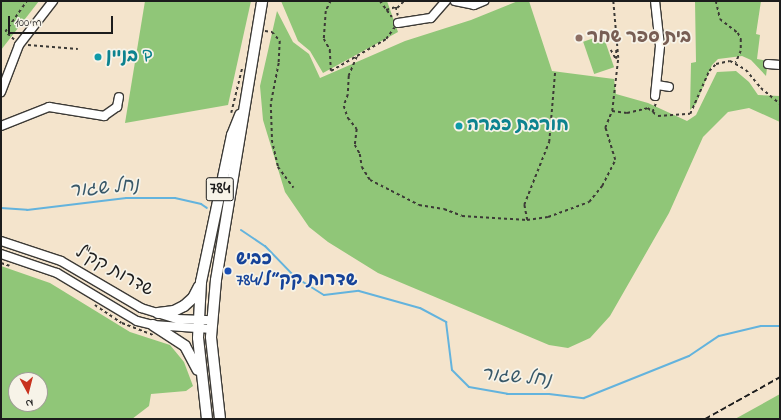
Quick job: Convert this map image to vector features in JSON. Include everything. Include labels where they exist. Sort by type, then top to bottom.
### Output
[{"type":"main road","name":"784","points":[[220,419],[212,324],[216,280],[262,1]]},
{"type":"main road","name":"784","points":[[207,419],[201,376],[199,324],[201,282],[232,135],[246,98]]},
{"type":"main road","points":[[158,313],[184,306],[193,298],[201,282]]},
{"type":"main road","points":[[153,325],[185,346],[201,376]]},
{"type":"street","points":[[1,92],[19,45],[53,1]]},
{"type":"street","points":[[398,23],[431,18],[446,1]]},
{"type":"street","points":[[455,1],[474,4],[484,1]]},
{"type":"street","points":[[655,1],[660,46],[655,96]]},
{"type":"street","points":[[768,64],[780,65]]},
{"type":"street","points":[[657,85],[669,87]]},
{"type":"street","points":[[1,126],[49,107],[104,116],[117,107],[119,97]]},
{"type":"street","name":"שדרות קק\"ל","points":[[1,241],[61,261],[141,308],[199,324]]},
{"type":"street","name":"שדרות קק\"ל","points":[[1,254],[57,273],[128,316],[153,325],[212,324]]},
{"type":"path","points":[[331,1],[326,10],[324,40],[330,50],[331,71],[358,57],[386,39],[398,23],[397,8]]},
{"type":"path","points":[[380,1],[398,23]]},
{"type":"path","points":[[386,10],[397,8],[404,1]]},
{"type":"path","points":[[358,57],[349,76],[348,95],[344,106],[348,118],[357,129],[355,145],[360,154],[362,167],[370,180],[419,205],[444,209],[462,216],[527,220],[548,217],[589,202],[602,186],[615,160],[605,128],[612,111],[618,48],[613,1]]},
{"type":"path","points":[[716,1],[720,19],[741,38],[741,52],[736,63]]},
{"type":"path","points":[[258,29],[272,32],[280,41],[279,63],[271,104],[272,140],[278,168],[294,188]]},
{"type":"path","points":[[616,48],[614,59],[610,50],[616,48],[618,48]]},
{"type":"path","points":[[612,111],[627,113],[648,108],[663,117],[690,114],[710,71],[723,61],[736,63],[780,104]]},
{"type":"path","points":[[527,220],[524,205],[549,142],[555,71]]},
{"type":"path","points":[[653,112],[658,99],[655,96]]},
{"type":"path","points":[[1,263],[15,267]]},
{"type":"path","points":[[90,301],[122,323],[154,336]]},
{"type":"green space","points":[[1,1],[39,1],[1,50]]},
{"type":"green space","points":[[145,1],[251,1],[228,105],[125,123]]},
{"type":"green space","points":[[281,1],[387,1],[398,32],[323,73],[310,51],[298,41]]},
{"type":"green space","points":[[518,1],[529,1],[552,71],[614,79],[616,94],[648,103],[687,121],[696,115],[717,72],[736,71],[749,82],[758,95],[780,96],[780,122],[749,108],[728,112],[703,137],[669,213],[610,316],[590,338],[568,348],[549,345],[378,273],[328,242],[309,227],[285,192],[263,120],[260,86],[277,11],[293,42],[309,54],[320,78],[405,41],[471,20]]},
{"type":"green space","points":[[695,1],[761,1],[756,34],[760,35],[757,59],[768,61],[766,76],[751,60],[742,56],[718,59],[712,65],[696,104],[690,110],[691,63],[696,62]]},
{"type":"green space","points":[[603,35],[614,67],[594,74],[583,42]]},
{"type":"green space","points":[[1,266],[50,283],[130,332],[170,345],[184,362],[193,386],[186,391],[151,394],[149,406],[132,419],[1,419]]},
{"type":"green space","points":[[780,394],[780,419],[735,419]]},
{"type":"waterway","name":"נחל שגור","points":[[1,208],[27,210],[126,198],[175,198],[201,204],[207,208]]},
{"type":"waterway","name":"נחל שגור","points":[[241,230],[265,246],[295,277],[324,295],[359,291],[420,308],[446,322],[452,370],[469,387],[507,394],[549,394],[584,398],[689,356],[719,336],[761,326],[780,326]]},
{"type":"railway","points":[[705,419],[780,377]]},
{"type":"place","name":"בית ספר שחר","points":[[579,38]]},
{"type":"place","name":"בניין P","points":[[98,57]]},
{"type":"place","name":"חורבת כברה","points":[[459,126]]},
{"type":"place","name":"כביש 784/שדרות קק״ל","points":[[228,271]]}]
